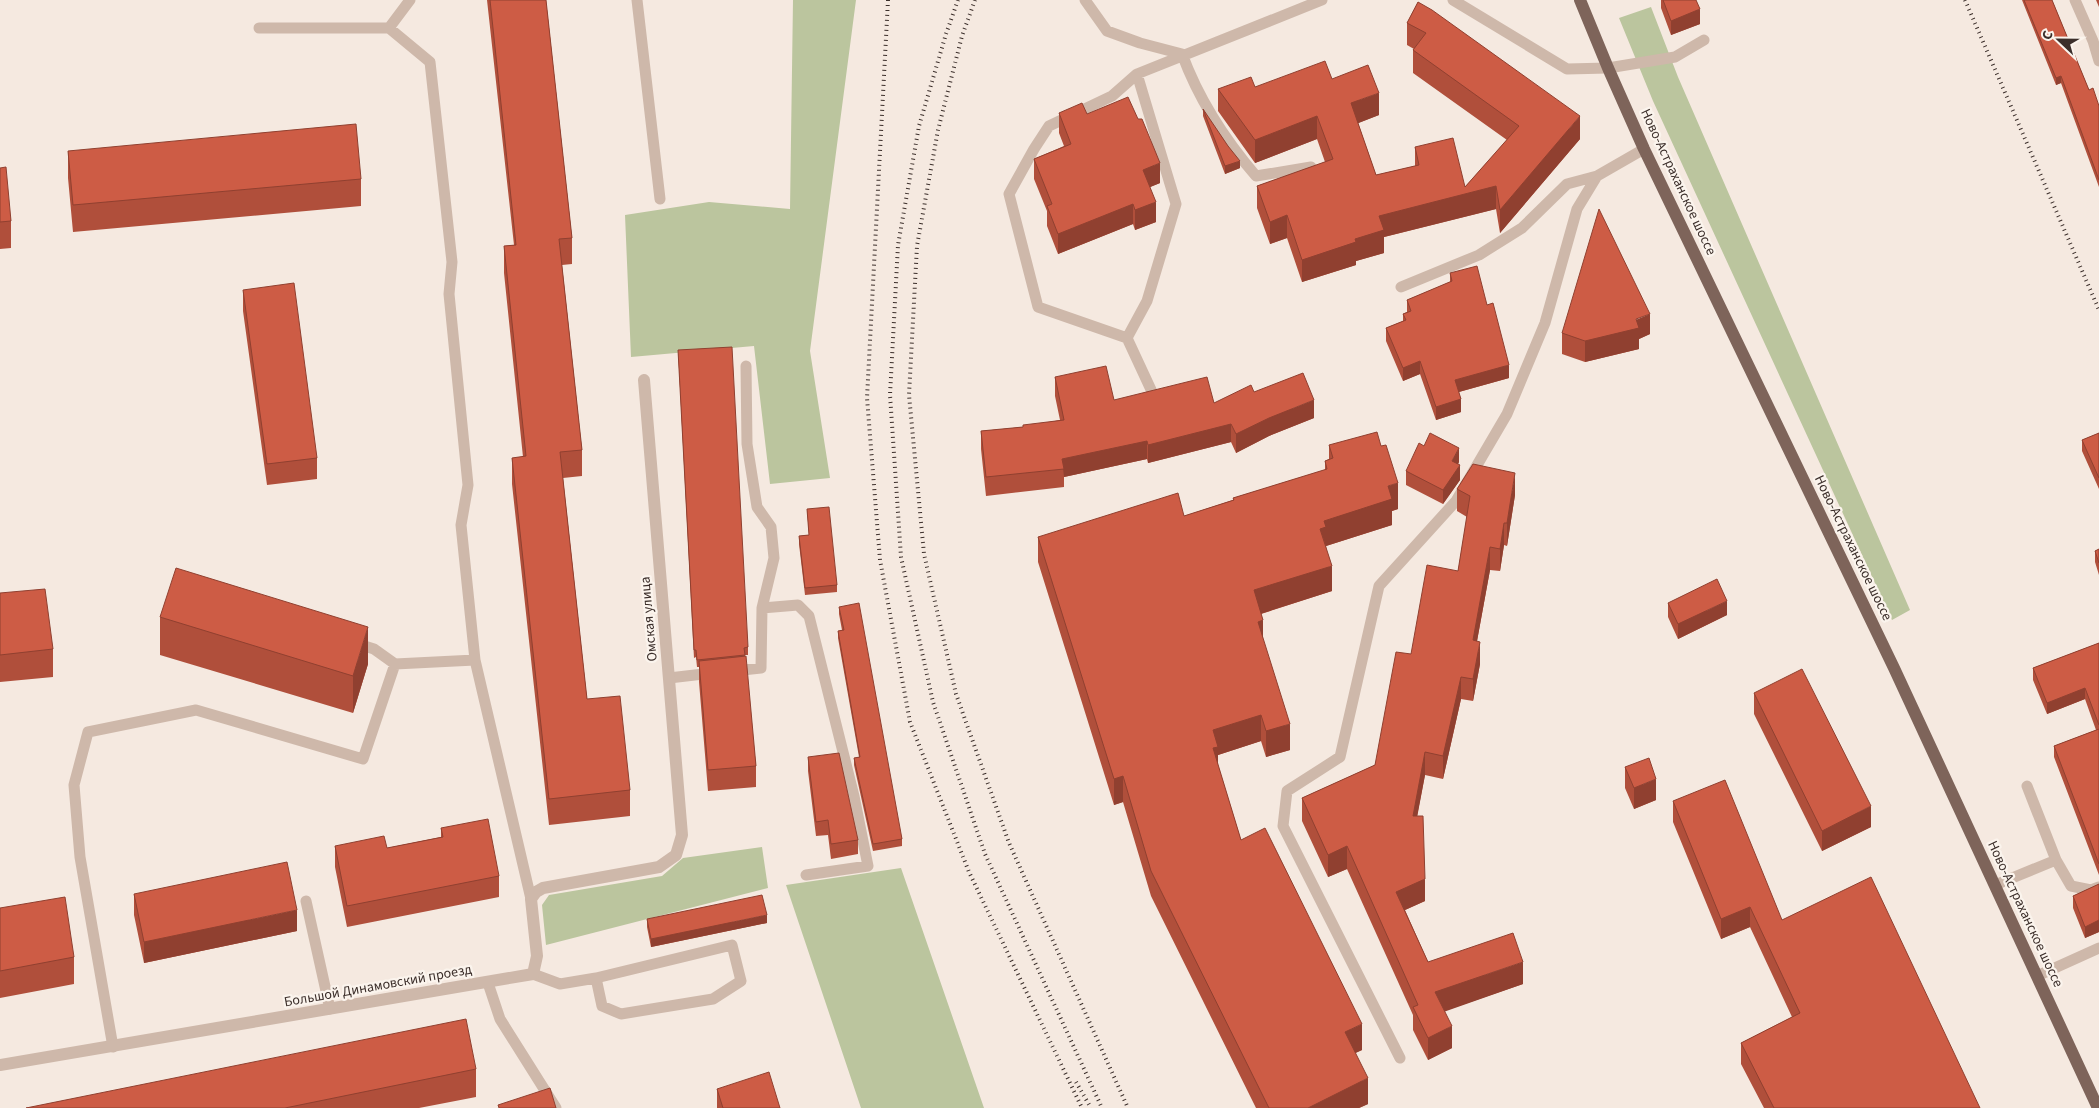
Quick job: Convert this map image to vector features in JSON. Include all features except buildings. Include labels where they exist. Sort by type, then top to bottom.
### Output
[{"type":"main road","name":"Ново-Астраханское шоссе","points":[[1580,0],[1644,149],[1894,668],[2098,1108]]},
{"type":"street","name":"Омская улица","points":[[531,900],[536,892],[543,888],[659,867],[676,855],[682,835],[644,380]]},
{"type":"street","points":[[531,900],[537,956],[533,974]]},
{"type":"street","name":"Большой Динамовский проезд","points":[[0,1065],[533,974]]},
{"type":"lane","points":[[389,28],[410,0]]},
{"type":"lane","points":[[637,0],[660,199]]},
{"type":"lane","points":[[1084,0],[1107,31],[1140,43],[1182,54]]},
{"type":"lane","points":[[1153,394],[1127,338],[1038,307],[1009,194],[1049,126],[1112,96],[1137,74],[1182,54],[1322,0]]},
{"type":"lane","points":[[1453,0],[1567,69],[1608,68],[1675,57],[1704,40]]},
{"type":"lane","points":[[2075,0],[2093,41],[2099,61]]},
{"type":"lane","points":[[259,28],[389,28],[430,62],[452,262],[449,294],[468,485],[461,525],[475,660],[531,900]]},
{"type":"lane","points":[[1182,54],[1198,93],[1233,149],[1256,176],[1311,167]]},
{"type":"lane","points":[[1127,338],[1147,301],[1176,204],[1137,74]]},
{"type":"lane","points":[[1401,287],[1479,255],[1522,228],[1567,184],[1597,176],[1644,149]]},
{"type":"lane","points":[[1400,1058],[1283,826],[1287,791],[1340,756],[1379,586],[1456,500],[1507,414],[1545,323],[1577,209],[1597,176]]},
{"type":"lane","points":[[669,678],[761,668],[762,608],[774,558],[771,527],[758,507],[747,444],[746,366]]},
{"type":"lane","points":[[762,608],[798,605],[809,616],[854,796],[868,866],[806,875]]},
{"type":"lane","points":[[346,640],[374,649],[395,664],[475,660]]},
{"type":"lane","points":[[113,1047],[80,857],[74,785],[88,732],[196,710],[363,759],[395,664]]},
{"type":"lane","points":[[2027,786],[2056,860],[2071,886],[2091,890],[2099,887]]},
{"type":"lane","points":[[1994,884],[2056,860]]},
{"type":"lane","points":[[306,901],[330,1009]]},
{"type":"lane","points":[[533,974],[560,984],[596,978],[732,945],[741,981],[712,999],[621,1014],[602,1006],[596,978]]},
{"type":"lane","points":[[2037,976],[2099,948]]},
{"type":"lane","points":[[488,983],[500,1019],[556,1108]]},
{"type":"green space","points":[[793,0],[856,0],[810,351],[830,478],[770,484],[754,346],[631,357],[625,215],[709,202],[790,209]]},
{"type":"green space","points":[[1651,7],[1678,77],[1910,610],[1892,620],[1653,101],[1619,18]]},
{"type":"green space","points":[[762,847],[768,888],[546,945],[542,905],[549,895],[662,876],[683,858]]},
{"type":"green space","points":[[901,868],[984,1108],[861,1108],[786,885]]},
{"type":"railway","points":[[888,0],[867,398],[880,560],[910,722],[969,872],[1082,1108]]},
{"type":"railway","points":[[958,0],[919,126],[898,245],[890,395],[901,557],[933,702],[985,854],[1102,1108]]},
{"type":"railway","points":[[975,0],[962,36],[938,130],[917,246],[909,395],[924,554],[956,694],[1009,843],[1128,1108]]},
{"type":"railway","points":[[1965,0],[2099,310]]},
{"type":"railway","points":[[1076,1082],[1091,1108]]}]
